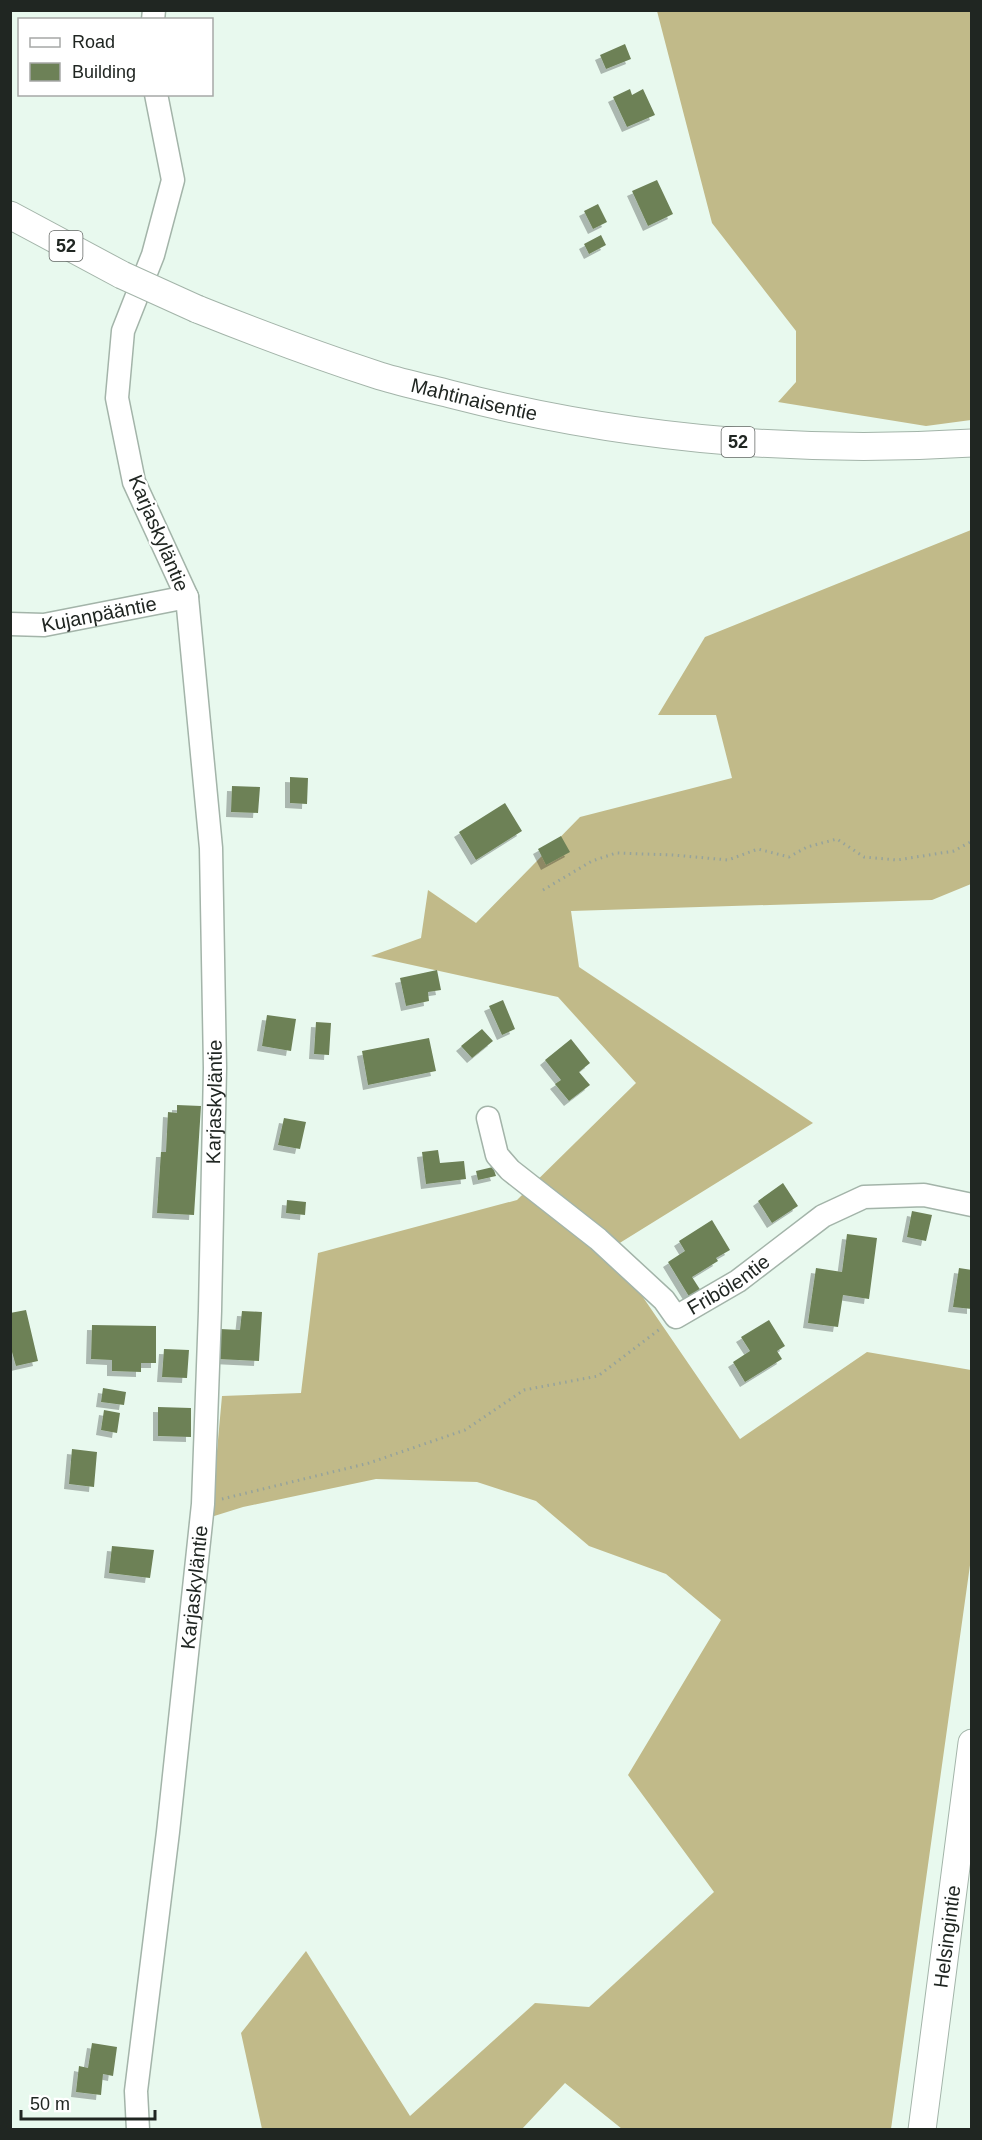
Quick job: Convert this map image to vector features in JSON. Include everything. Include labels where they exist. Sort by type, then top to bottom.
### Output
[{"type":"main road","name":"Mahtinaisentie","points":[[10,215],[122,275],[196,309],[279,342],[382,377],[507,409],[623,430],[733,442],[844,446],[972,443]]},
{"type":"main road","name":"Helsingintie","points":[[922,2130],[972,1743]]},
{"type":"street","name":"Karjaskyläntie","points":[[138,2130],[136,2091],[169,1821],[203,1504],[215,1068],[211,848],[187,597],[134,482],[117,398],[123,331],[153,255],[172,180],[156,96]]},
{"type":"street","name":"Kujanpääntie","points":[[10,624],[44,625],[187,597]]},
{"type":"street","name":"Fribölentie","points":[[488,1118],[497,1155],[510,1170],[598,1239],[664,1300],[676,1317],[738,1281],[823,1216],[864,1197],[924,1195],[972,1205]]},
{"type":"path","points":[[543,890],[592,861],[616,853],[728,860],[758,849],[789,857],[807,847],[837,839],[864,857],[897,860],[954,851],[972,841]]},
{"type":"path","points":[[203,1504],[369,1462],[465,1430],[524,1390],[598,1376],[676,1317]]},
{"type":"shaded area","points":[[657,11],[971,11],[971,420],[926,426],[778,402],[796,382],[796,331],[712,223]]},
{"type":"shaded area","points":[[971,530],[971,884],[932,900],[571,911],[579,967],[813,1123],[610,1249],[740,1439],[867,1352],[971,1370],[971,1558],[891,2129],[622,2129],[565,2083],[522,2129],[262,2129],[241,2033],[306,1951],[410,2116],[535,2003],[589,2007],[714,1892],[628,1775],[721,1620],[666,1574],[589,1546],[536,1501],[477,1482],[376,1479],[243,1507],[211,1517],[222,1396],[301,1393],[318,1253],[517,1200],[636,1083],[558,997],[371,956],[421,938],[428,890],[476,923],[580,817],[732,778],[716,715],[658,715],[705,637]]},
{"type":"building","points":[[625,44],[631,59],[606,69],[600,55]]},
{"type":"building","points":[[630,89],[632,95],[643,89],[655,115],[627,127],[613,97]]},
{"type":"building","points":[[657,180],[673,214],[648,226],[632,191]]},
{"type":"building","points":[[598,204],[607,222],[593,229],[584,211]]},
{"type":"building","points":[[601,235],[606,245],[589,254],[584,244]]},
{"type":"building","points":[[290,777],[308,778],[307,804],[290,803]]},
{"type":"building","points":[[232,786],[260,787],[258,813],[231,812]]},
{"type":"building","points":[[505,803],[522,831],[476,860],[459,832]]},
{"type":"building","points":[[561,836],[570,852],[546,865],[538,849]]},
{"type":"building","points":[[437,970],[441,990],[428,992],[429,1001],[406,1006],[400,978]]},
{"type":"building","points":[[503,1000],[515,1029],[502,1035],[489,1006]]},
{"type":"building","points":[[267,1015],[296,1019],[291,1051],[262,1046]]},
{"type":"building","points":[[316,1022],[331,1023],[329,1055],[314,1054]]},
{"type":"building","points":[[482,1029],[493,1041],[472,1058],[461,1046]]},
{"type":"building","points":[[429,1038],[436,1071],[368,1085],[362,1051]]},
{"type":"building","points":[[571,1039],[590,1063],[579,1072],[590,1085],[569,1101],[555,1084],[561,1080],[545,1060]]},
{"type":"building","points":[[177,1105],[201,1106],[194,1215],[157,1213],[161,1152],[166,1152],[168,1112],[177,1113]]},
{"type":"building","points":[[284,1118],[306,1122],[300,1149],[278,1145]]},
{"type":"building","points":[[438,1150],[440,1163],[464,1161],[466,1179],[426,1184],[422,1152]]},
{"type":"building","points":[[493,1167],[496,1176],[478,1180],[476,1171]]},
{"type":"building","points":[[783,1183],[798,1206],[772,1223],[758,1201]]},
{"type":"building","points":[[287,1200],[306,1202],[305,1215],[286,1213]]},
{"type":"building","points":[[912,1211],[932,1215],[926,1241],[907,1237]]},
{"type":"building","points":[[712,1220],[730,1250],[716,1258],[718,1261],[692,1277],[701,1291],[690,1298],[668,1262],[685,1251],[679,1241]]},
{"type":"building","points":[[847,1234],[877,1238],[869,1299],[843,1295],[838,1327],[808,1323],[816,1268],[842,1272]]},
{"type":"building","points":[[959,1268],[972,1270],[972,1309],[953,1307]]},
{"type":"building","points":[[26,1310],[38,1361],[16,1366],[10,1345],[10,1313]]},
{"type":"building","points":[[242,1311],[262,1312],[259,1361],[218,1359],[220,1329],[240,1330]]},
{"type":"building","points":[[769,1320],[785,1346],[777,1351],[782,1359],[745,1382],[733,1362],[750,1351],[741,1337]]},
{"type":"building","points":[[92,1325],[156,1326],[156,1363],[141,1363],[141,1372],[112,1371],[112,1360],[91,1359]]},
{"type":"building","points":[[164,1349],[189,1350],[187,1378],[162,1377]]},
{"type":"building","points":[[103,1388],[126,1392],[124,1405],[101,1402]]},
{"type":"building","points":[[158,1407],[191,1408],[191,1437],[158,1436]]},
{"type":"building","points":[[104,1410],[120,1413],[117,1433],[101,1430]]},
{"type":"building","points":[[72,1449],[97,1452],[94,1487],[69,1484]]},
{"type":"building","points":[[112,1546],[154,1550],[150,1578],[109,1573]]},
{"type":"building","points":[[92,2043],[117,2047],[113,2076],[103,2074],[101,2095],[76,2092],[79,2066],[88,2068]]}]
